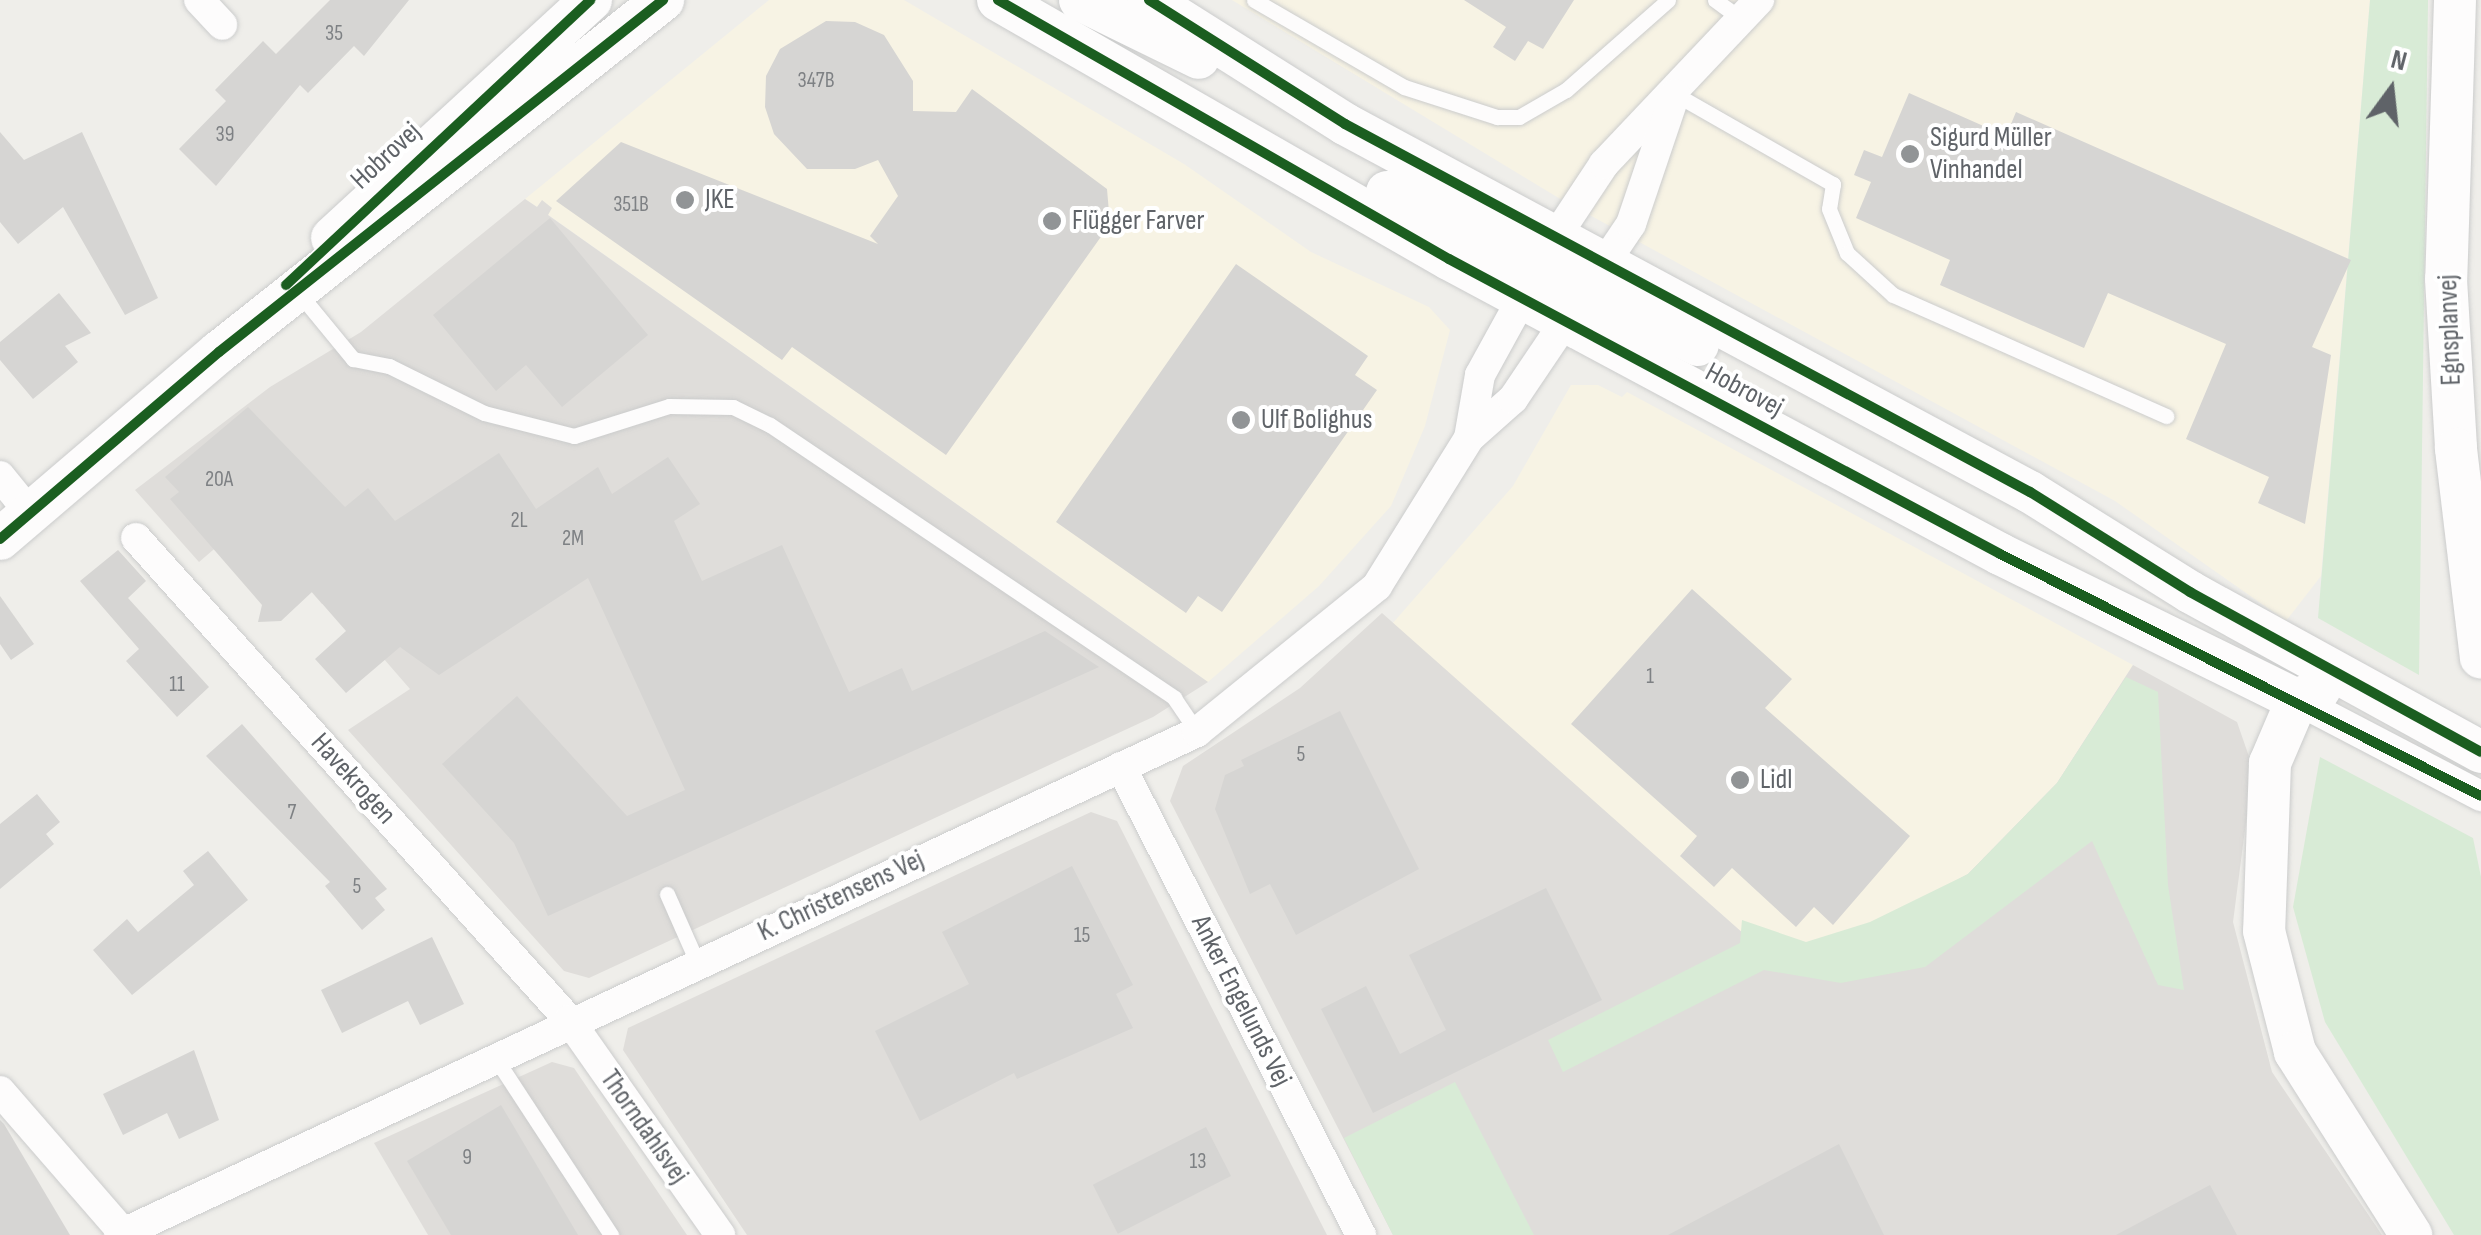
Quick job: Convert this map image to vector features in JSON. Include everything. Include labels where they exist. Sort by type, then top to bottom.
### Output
[{"type":"main road","name":"Hobrovej","points":[[15,526],[294,287],[591,0]]},
{"type":"main road","points":[[558,86],[640,0]]},
{"type":"main road","name":"Hobrovej","points":[[294,287],[558,86],[663,0]]},
{"type":"main road","name":"Hobrovej","points":[[998,0],[1178,104],[1533,286],[1585,290],[2030,492],[2190,592],[2481,752]]},
{"type":"main road","points":[[1080,0],[1345,124]]},
{"type":"main road","name":"Hobrovej","points":[[1148,0],[1345,124],[1557,235],[1585,290],[2000,554],[2297,700]]},
{"type":"main road","name":"Egnsplanvej","points":[[2455,0],[2446,279],[2459,488],[2481,658]]},
{"type":"main road","points":[[1533,286],[1585,290]]},
{"type":"main road","points":[[2355,686],[2312,690],[2297,700],[2270,763],[2264,931],[2276,1000],[2316,1091],[2411,1235]]},
{"type":"street","points":[[198,0],[222,25]]},
{"type":"street","name":"K. Christensens Vej","points":[[1470,438],[1480,375],[1533,286],[1557,235],[1604,164],[1752,11]]},
{"type":"street","name":"K. Christensens Vej","points":[[122,1234],[570,1020],[1197,732],[1377,586],[1470,438],[1513,399],[1648,190],[1675,94]]},
{"type":"street","points":[[0,476],[15,526]]},
{"type":"street","name":"Havekrogen","points":[[136,538],[570,1020]]},
{"type":"street","name":"Hobrovej","points":[[2297,700],[2481,796]]},
{"type":"street","name":"Anker Engelunds Vej","points":[[1121,767],[1361,1235]]},
{"type":"street","name":"Thorndahlsvej","points":[[570,1020],[720,1235]]},
{"type":"street","points":[[0,1091],[122,1234]]},
{"type":"lane","points":[[1254,0],[1404,87],[1497,117],[1519,117],[1566,90],[1668,0]]},
{"type":"lane","points":[[1715,0],[1752,11]]},
{"type":"lane","points":[[1675,94],[1832,184],[1829,208],[1847,253],[1893,295],[2166,416]]},
{"type":"lane","points":[[294,287],[353,359],[388,366],[484,413],[574,436],[669,406],[733,407],[770,424],[1174,698],[1197,732]]},
{"type":"lane","points":[[667,894],[697,962]]},
{"type":"lane","points":[[494,1056],[611,1235]]},
{"type":"shaded area","points":[[769,0],[904,0],[1184,164],[1311,252],[1429,307],[1450,330],[1425,426],[1391,506],[1319,586],[1208,682],[547,214],[542,201],[537,207],[525,199]]},
{"type":"shaded area","points":[[1232,0],[2370,0],[2321,576],[2286,621],[2115,501],[1562,200]]},
{"type":"shaded area","points":[[525,199],[537,207],[542,200],[552,208],[548,215],[1208,682],[1153,717],[589,978],[564,971],[348,730],[410,689],[331,598],[322,604],[295,573],[261,509],[199,562],[135,490],[270,387],[361,332]]},
{"type":"shaded area","points":[[1571,385],[1598,385],[1622,397],[1627,392],[2133,665],[2057,783],[1968,874],[1789,974],[1392,624],[1513,486]]},
{"type":"shaded area","points":[[1382,613],[1789,974],[1968,874],[2057,783],[2133,665],[2237,722],[2253,768],[2233,922],[2272,1072],[2382,1235],[1393,1235],[1170,801],[1183,766],[1300,688]]},
{"type":"shaded area","points":[[1091,812],[1117,821],[1327,1235],[747,1235],[623,1050],[628,1028]]},
{"type":"shaded area","points":[[552,1062],[574,1068],[687,1235],[428,1235],[374,1143]]},
{"type":"green space","points":[[2370,0],[2428,0],[2419,675],[2318,618]]},
{"type":"green space","points":[[2126,677],[2158,692],[2168,885],[2184,990],[2158,985],[2092,841],[1925,967],[1841,983],[1764,970],[1563,1072],[1548,1040],[1740,943],[1742,920],[1806,942],[1870,922],[1968,874],[2057,783]]},
{"type":"green space","points":[[2320,757],[2473,838],[2481,877],[2481,1235],[2454,1235],[2325,1022],[2293,907]]},
{"type":"green space","points":[[1455,1082],[1534,1235],[1393,1235],[1344,1138]]},
{"type":"building","points":[[330,0],[409,0],[364,56],[354,46],[308,93],[300,85],[216,186],[179,149],[226,101],[215,90],[263,41],[276,54]]},
{"type":"building","points":[[1464,0],[1574,0],[1543,49],[1528,41],[1515,61],[1493,47],[1506,27]]},
{"type":"building","points":[[826,21],[855,22],[884,35],[913,81],[913,111],[956,112],[972,89],[1107,189],[1110,224],[946,455],[792,347],[782,360],[556,201],[621,142],[878,244],[870,236],[898,196],[878,160],[855,169],[807,169],[774,134],[765,107],[766,76],[780,49]]},
{"type":"building","points":[[1909,93],[2006,136],[2016,112],[2351,260],[2312,347],[2331,355],[2305,524],[2258,503],[2269,477],[2186,439],[2226,344],[2108,293],[2084,348],[1940,285],[1950,260],[1856,218],[1871,182],[1854,175],[1864,150],[1882,157]]},
{"type":"building","points":[[0,132],[24,160],[82,132],[158,298],[125,315],[63,207],[18,244],[0,222]]},
{"type":"building","points":[[550,218],[648,335],[562,407],[526,365],[496,391],[433,315]]},
{"type":"building","name":"Ulf Bolighus","points":[[1236,264],[1368,356],[1355,375],[1377,390],[1222,612],[1198,596],[1186,613],[1056,522]]},
{"type":"building","points":[[59,293],[91,333],[65,346],[78,362],[33,399],[0,360],[0,342]]},
{"type":"building","points":[[248,407],[345,507],[368,488],[395,521],[499,453],[536,509],[598,467],[612,494],[668,457],[700,504],[674,521],[702,581],[782,545],[849,692],[902,668],[912,691],[1045,631],[1099,667],[548,916],[514,843],[442,764],[517,696],[627,816],[685,790],[588,578],[439,675],[400,647],[346,693],[315,659],[346,631],[312,592],[281,621],[258,622],[262,605],[170,499],[179,492],[165,477]]},
{"type":"building","points":[[118,550],[146,581],[128,598],[209,687],[177,717],[126,661],[139,649],[80,581]]},
{"type":"building","name":"Lidl","points":[[1692,589],[1792,679],[1765,708],[1910,836],[1833,925],[1814,907],[1796,927],[1732,868],[1714,887],[1680,856],[1697,836],[1571,724]]},
{"type":"building","points":[[0,596],[34,644],[11,660],[0,644]]},
{"type":"building","points":[[1340,711],[1419,869],[1296,935],[1270,884],[1250,894],[1215,809],[1225,775],[1244,766],[1241,760]]},
{"type":"building","points":[[242,724],[387,889],[375,898],[385,910],[362,930],[325,886],[330,882],[206,756]]},
{"type":"building","points":[[37,794],[60,822],[46,834],[54,844],[0,889],[0,824]]},
{"type":"building","points":[[208,851],[248,900],[132,995],[93,950],[127,919],[138,932],[194,885],[183,871]]},
{"type":"building","points":[[1072,866],[1133,985],[1116,994],[1133,1028],[1017,1079],[1014,1073],[920,1121],[875,1031],[969,984],[942,932]]},
{"type":"building","points":[[1546,888],[1602,1000],[1373,1113],[1321,1009],[1366,986],[1400,1054],[1446,1030],[1409,955]]},
{"type":"building","points":[[432,937],[464,1004],[420,1025],[408,1001],[342,1033],[321,990]]},
{"type":"building","points":[[194,1050],[219,1120],[179,1139],[167,1113],[123,1135],[103,1094]]},
{"type":"building","points":[[501,1105],[578,1235],[451,1235],[407,1161]]},
{"type":"building","points":[[0,1120],[4,1124],[70,1235],[0,1235]]},
{"type":"building","points":[[1206,1127],[1231,1176],[1118,1234],[1093,1185]]},
{"type":"building","points":[[1839,1144],[1884,1235],[1668,1235]]},
{"type":"building","points":[[2210,1185],[2237,1235],[2116,1235]]},
{"type":"cycle path","points":[[286,285],[591,0]]},
{"type":"cycle path","points":[[0,539],[219,352],[663,0]]},
{"type":"cycle path","points":[[998,0],[1449,259],[2000,554],[2481,796]]},
{"type":"cycle path","points":[[1149,0],[1345,124],[2030,492],[2190,592],[2481,752]]},
{"type":"place","name":"Sigurd Müller Vinhandel","points":[[1910,154]]},
{"type":"place","name":"JKE","points":[[685,200]]},
{"type":"place","name":"Flügger Farver","points":[[1052,221]]},
{"type":"place","name":"Ulf Bolighus","points":[[1241,420]]},
{"type":"place","name":"Lidl","points":[[1740,780]]}]
